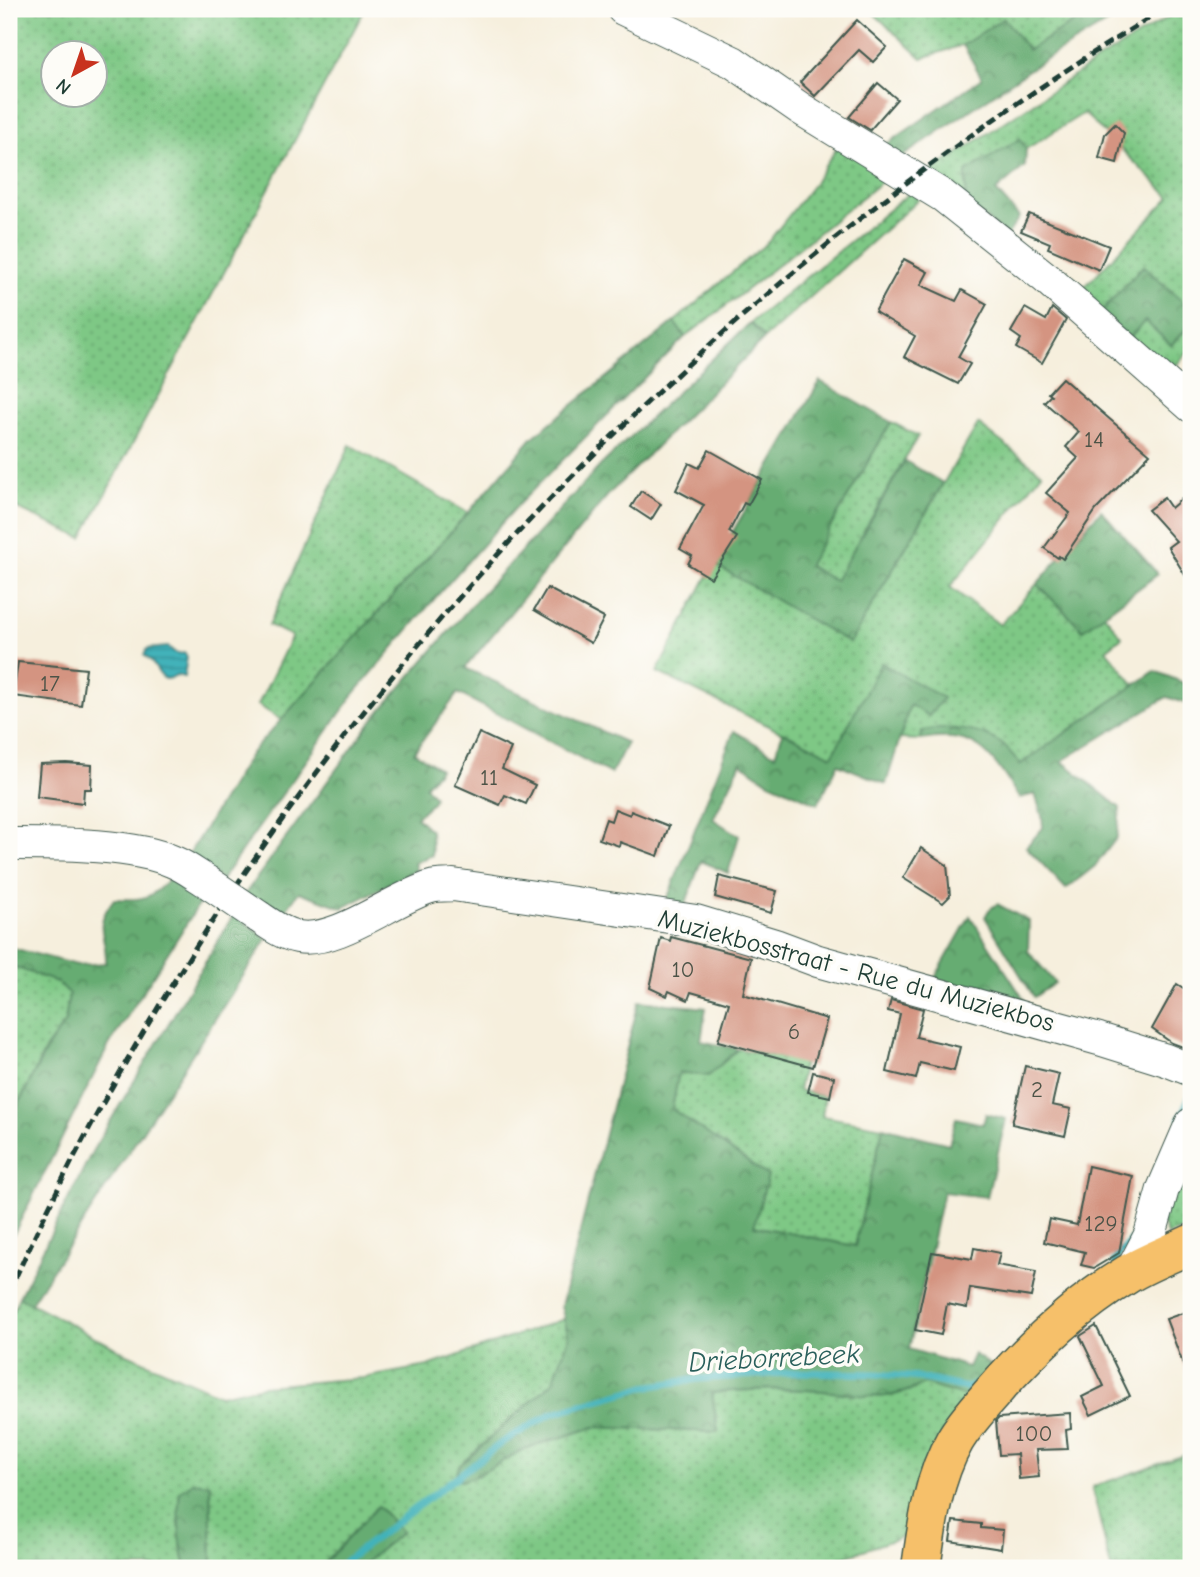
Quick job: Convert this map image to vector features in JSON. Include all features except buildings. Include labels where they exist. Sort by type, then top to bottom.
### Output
[{"type":"main road","points":[[921,1568],[926,1532],[943,1466],[969,1419],[1024,1357],[1051,1332],[1132,1272],[1191,1244]]},
{"type":"street","points":[[623,9],[733,62],[802,109],[943,197],[1046,278],[1191,406]]},
{"type":"street","name":"Muziekbosstraat - Rue du Muziekbos","points":[[9,844],[126,850],[173,861],[258,917],[300,937],[340,930],[413,894],[434,886],[453,885],[696,921],[818,961],[1099,1039],[1191,1070]]},
{"type":"street","points":[[1132,1272],[1150,1235],[1163,1189],[1191,1124]]},
{"type":"green space","points":[[9,9],[365,9],[82,538],[9,505]]},
{"type":"green space","points":[[869,9],[1096,9],[1028,50],[1004,19],[963,45],[922,58]]},
{"type":"green space","points":[[1096,9],[1131,9],[1036,65],[899,159],[880,149],[982,78],[963,45],[1004,18],[1028,50]]},
{"type":"green space","points":[[1182,9],[1191,9],[1191,309],[1143,266],[1100,313],[1078,294],[1170,197],[1084,113],[1026,149],[1020,140],[966,203],[927,174],[1099,59]]},
{"type":"green space","points":[[1020,139],[1026,149],[1025,166],[996,191],[1019,217],[1007,236],[966,203],[966,172]]},
{"type":"green space","points":[[840,143],[890,175],[685,337],[674,322],[768,242],[812,186]]},
{"type":"green space","points":[[912,191],[919,199],[765,338],[750,323]]},
{"type":"green space","points":[[1143,266],[1191,309],[1191,324],[1171,345],[1145,321],[1129,338],[1100,313]]},
{"type":"green space","points":[[1145,320],[1171,345],[1191,324],[1191,349],[1169,373],[1129,338]]},
{"type":"green space","points":[[674,322],[685,337],[518,505],[436,597],[354,694],[221,880],[189,854],[251,753],[468,513],[532,438]]},
{"type":"green space","points":[[750,323],[765,338],[608,495],[465,668],[627,743],[611,774],[458,693],[414,752],[440,769],[425,786],[434,796],[433,801],[416,817],[431,831],[432,855],[414,863],[416,870],[343,908],[299,892],[279,919],[242,898],[374,718],[478,598],[601,465]]},
{"type":"green space","points":[[820,381],[891,422],[808,566],[835,581],[905,461],[943,483],[850,643],[714,564]]},
{"type":"green space","points":[[891,422],[918,436],[835,582],[808,565]]},
{"type":"green space","points":[[978,424],[1042,473],[950,587],[1000,625],[1037,584],[1083,630],[1104,614],[1122,637],[1106,650],[1135,685],[1021,764],[1001,744],[981,734],[923,731],[921,740],[900,739],[910,705],[882,663],[832,757],[657,672],[714,564],[850,643]]},
{"type":"green space","points":[[350,445],[468,513],[281,720],[258,705],[292,636],[269,625]]},
{"type":"green space","points":[[1101,510],[1158,574],[1083,630],[1037,584]]},
{"type":"green space","points":[[881,663],[943,698],[929,716],[910,705],[886,784],[838,764],[818,804],[767,781],[741,763],[713,819],[739,836],[728,873],[701,861],[683,911],[666,902],[734,731],[775,755],[783,732],[832,756]]},
{"type":"green space","points":[[1155,671],[1191,686],[1191,705],[1167,697],[1062,761],[1120,808],[1117,837],[1095,866],[1066,889],[1026,847],[1043,828],[1035,794],[1019,798],[991,758],[970,742],[940,738],[921,740],[922,731],[953,729],[973,732],[1002,744],[1021,764]]},
{"type":"green space","points":[[176,872],[206,893],[109,1045],[9,1243],[9,1123],[47,1048],[65,1022],[69,994],[57,982],[9,965],[9,947],[77,965],[106,963],[102,924],[103,917],[114,899],[149,896]]},
{"type":"green space","points":[[997,904],[1029,921],[1028,951],[1055,983],[1034,997],[985,917]]},
{"type":"green space","points":[[234,914],[267,939],[31,1303],[19,1297],[93,1150]]},
{"type":"green space","points":[[970,916],[1028,1006],[932,983]]},
{"type":"green space","points":[[9,965],[57,982],[69,994],[65,1022],[46,1048],[9,1123]]},
{"type":"green space","points":[[639,1001],[706,1008],[701,1041],[738,1049],[708,1076],[679,1072],[672,1109],[768,1176],[754,1226],[855,1246],[883,1127],[949,1144],[956,1118],[983,1124],[986,1114],[1006,1119],[987,1197],[943,1192],[909,1349],[968,1367],[974,1354],[999,1371],[974,1399],[924,1384],[885,1396],[794,1389],[712,1393],[718,1432],[594,1427],[524,1449],[462,1481],[455,1475],[460,1465],[553,1382],[569,1337],[561,1306]]},
{"type":"green space","points":[[738,1049],[804,1062],[798,1090],[825,1097],[822,1116],[883,1127],[855,1246],[753,1226],[672,1109],[678,1072],[708,1076]]},
{"type":"green space","points":[[1191,1143],[1191,1227],[1167,1235],[1160,1217]]},
{"type":"green space","points":[[19,1297],[125,1353],[220,1395],[263,1386],[363,1378],[428,1366],[564,1319],[569,1337],[553,1382],[460,1465],[478,1475],[524,1449],[594,1427],[718,1432],[712,1393],[794,1389],[884,1396],[924,1384],[974,1399],[914,1533],[810,1568],[358,1568],[402,1532],[378,1506],[320,1568],[212,1568],[210,1484],[181,1546],[186,1568],[9,1568],[9,1320]]},
{"type":"green space","points":[[1191,1453],[1191,1568],[1111,1568],[1092,1487]]},
{"type":"green space","points":[[193,1482],[210,1484],[212,1568],[186,1568],[184,1559],[180,1540],[180,1491]]},
{"type":"green space","points":[[378,1506],[402,1532],[358,1568],[320,1568]]},
{"type":"water","points":[[168,647],[177,654],[185,653],[187,657],[184,677],[176,675],[165,679],[144,655],[147,649]]},
{"type":"waterway","name":"Drieborrebeek","points":[[1180,1118],[1191,1094]]},
{"type":"waterway","name":"Drieborrebeek","points":[[1114,1262],[1130,1241]]},
{"type":"waterway","name":"Drieborrebeek","points":[[339,1568],[504,1441],[551,1414],[580,1405],[644,1387],[698,1379],[800,1372],[920,1378],[967,1388],[981,1383]]},
{"type":"railway","points":[[9,1292],[106,1097],[219,911],[348,732],[489,564],[643,406],[808,261],[982,128],[1164,9]]}]
